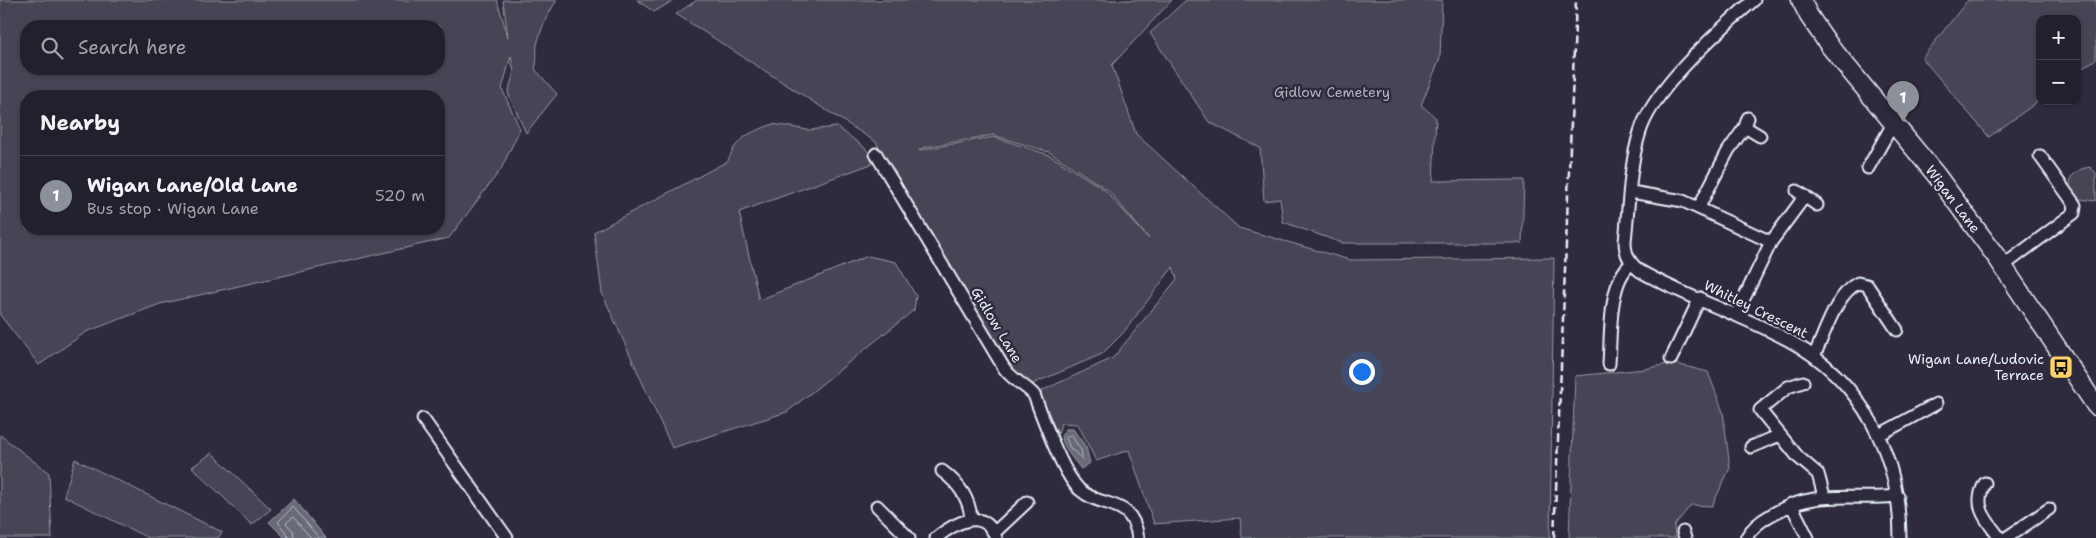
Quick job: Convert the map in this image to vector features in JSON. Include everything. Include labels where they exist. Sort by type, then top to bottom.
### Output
[{"type":"highway","name":"Wigan Lane","points":[[1801,0],[1829,45],[1937,176],[2003,266],[2094,397]]},
{"type":"street","points":[[1609,364],[1615,290],[1622,273],[1631,264],[1625,246],[1638,137],[1652,107],[1683,69],[1754,0]]},
{"type":"street","points":[[1868,168],[1894,122]]},
{"type":"street","points":[[1699,207],[1728,151],[1746,123],[1760,136]]},
{"type":"street","name":"Gidlow Lane","points":[[876,154],[1004,368],[1011,378],[1034,396],[1073,483],[1087,494],[1127,512],[1132,518],[1134,537]]},
{"type":"street","points":[[2003,266],[2074,213],[2074,205],[2040,156]]},
{"type":"street","points":[[1631,192],[1676,199],[1699,207],[1771,242]]},
{"type":"street","points":[[1736,315],[1771,242],[1801,194],[1817,205]]},
{"type":"street","name":"Whitley Crescent","points":[[1631,264],[1644,274],[1700,298],[1790,341],[1814,356],[1848,387],[1880,435],[1889,461],[1898,496],[1900,538]]},
{"type":"street","points":[[1814,356],[1836,309],[1852,286],[1858,283],[1867,285],[1896,330]]},
{"type":"street","points":[[1677,356],[1700,298]]},
{"type":"street","points":[[1803,382],[1788,387],[1760,410],[1803,462],[1818,474],[1824,496]]},
{"type":"street","points":[[1880,435],[1929,405]]},
{"type":"street","points":[[423,419],[507,538]]},
{"type":"street","points":[[1752,447],[1780,435]]},
{"type":"street","points":[[942,470],[953,480],[969,501],[971,519]]},
{"type":"street","points":[[1985,484],[1979,499],[1981,512],[2000,538]]},
{"type":"street","points":[[1746,538],[1751,529],[1763,519],[1791,504],[1824,496],[1870,499],[1898,496]]},
{"type":"street","points":[[936,538],[958,522],[971,519],[984,523],[995,536],[1027,502]]},
{"type":"street","points":[[1791,504],[1808,538]]},
{"type":"street","points":[[878,506],[910,538]]},
{"type":"street","points":[[2006,538],[2049,509]]},
{"type":"green space","points":[[0,0],[497,0],[508,37],[503,0],[557,0],[547,16],[540,33],[535,69],[557,94],[526,133],[508,93],[514,72],[511,56],[502,89],[520,129],[501,169],[449,238],[160,304],[86,332],[39,365],[0,315]]},
{"type":"green space","points":[[637,0],[674,0],[654,12]]},
{"type":"green space","points":[[697,0],[1172,0],[1112,65],[1136,134],[1239,228],[1350,260],[1554,258],[1550,538],[1242,538],[1240,518],[1154,524],[1129,450],[1096,461],[1078,424],[1061,423],[1058,434],[1042,400],[1041,391],[1113,358],[1177,279],[1173,267],[1123,333],[1102,354],[1030,385],[1010,370],[876,142],[676,14]],"holes":[[[993,135],[1049,152],[1108,190],[1149,239],[1104,189],[1049,155],[994,137],[919,150],[926,147]]]},
{"type":"green space","name":"Gidlow Cemetery","points":[[1186,0],[1442,0],[1440,58],[1421,105],[1436,118],[1433,181],[1524,180],[1522,243],[1342,243],[1283,222],[1280,199],[1264,201],[1260,148],[1209,122],[1150,33]]},
{"type":"green space","points":[[1968,0],[2096,0],[2096,59],[2081,69],[2081,15],[2036,15],[2036,103],[1989,137],[1922,58]]},
{"type":"green space","points":[[773,124],[808,130],[837,127],[864,147],[877,162],[739,212],[759,300],[868,256],[896,262],[916,296],[914,310],[787,412],[672,448],[602,293],[594,232],[728,161],[740,141],[751,133]]},
{"type":"green space","points":[[2090,167],[2096,173],[2096,201],[2080,199],[2069,190],[2071,177],[2081,169]]},
{"type":"green space","points":[[1672,363],[1708,372],[1723,412],[1730,468],[1712,506],[1691,505],[1674,526],[1675,538],[1569,538],[1575,376],[1645,369]]},
{"type":"green space","points":[[0,435],[49,473],[52,538],[0,538]]},
{"type":"green space","points":[[212,453],[271,509],[252,525],[192,467]]},
{"type":"green space","points":[[75,459],[222,532],[218,538],[148,538],[64,496]]},
{"type":"water","points":[[1066,429],[1073,429],[1086,447],[1090,463],[1081,469],[1069,454],[1061,436]]},
{"type":"water","points":[[294,499],[326,538],[285,538],[269,522]]},
{"type":"railway","points":[[1554,538],[1576,0]]},
{"type":"place","name":"Wigan Lane/Old Lane","points":[[1903,122]]},
{"type":"place","name":"Wigan Lane/Ludovic Terrace","points":[[2061,367]]}]
